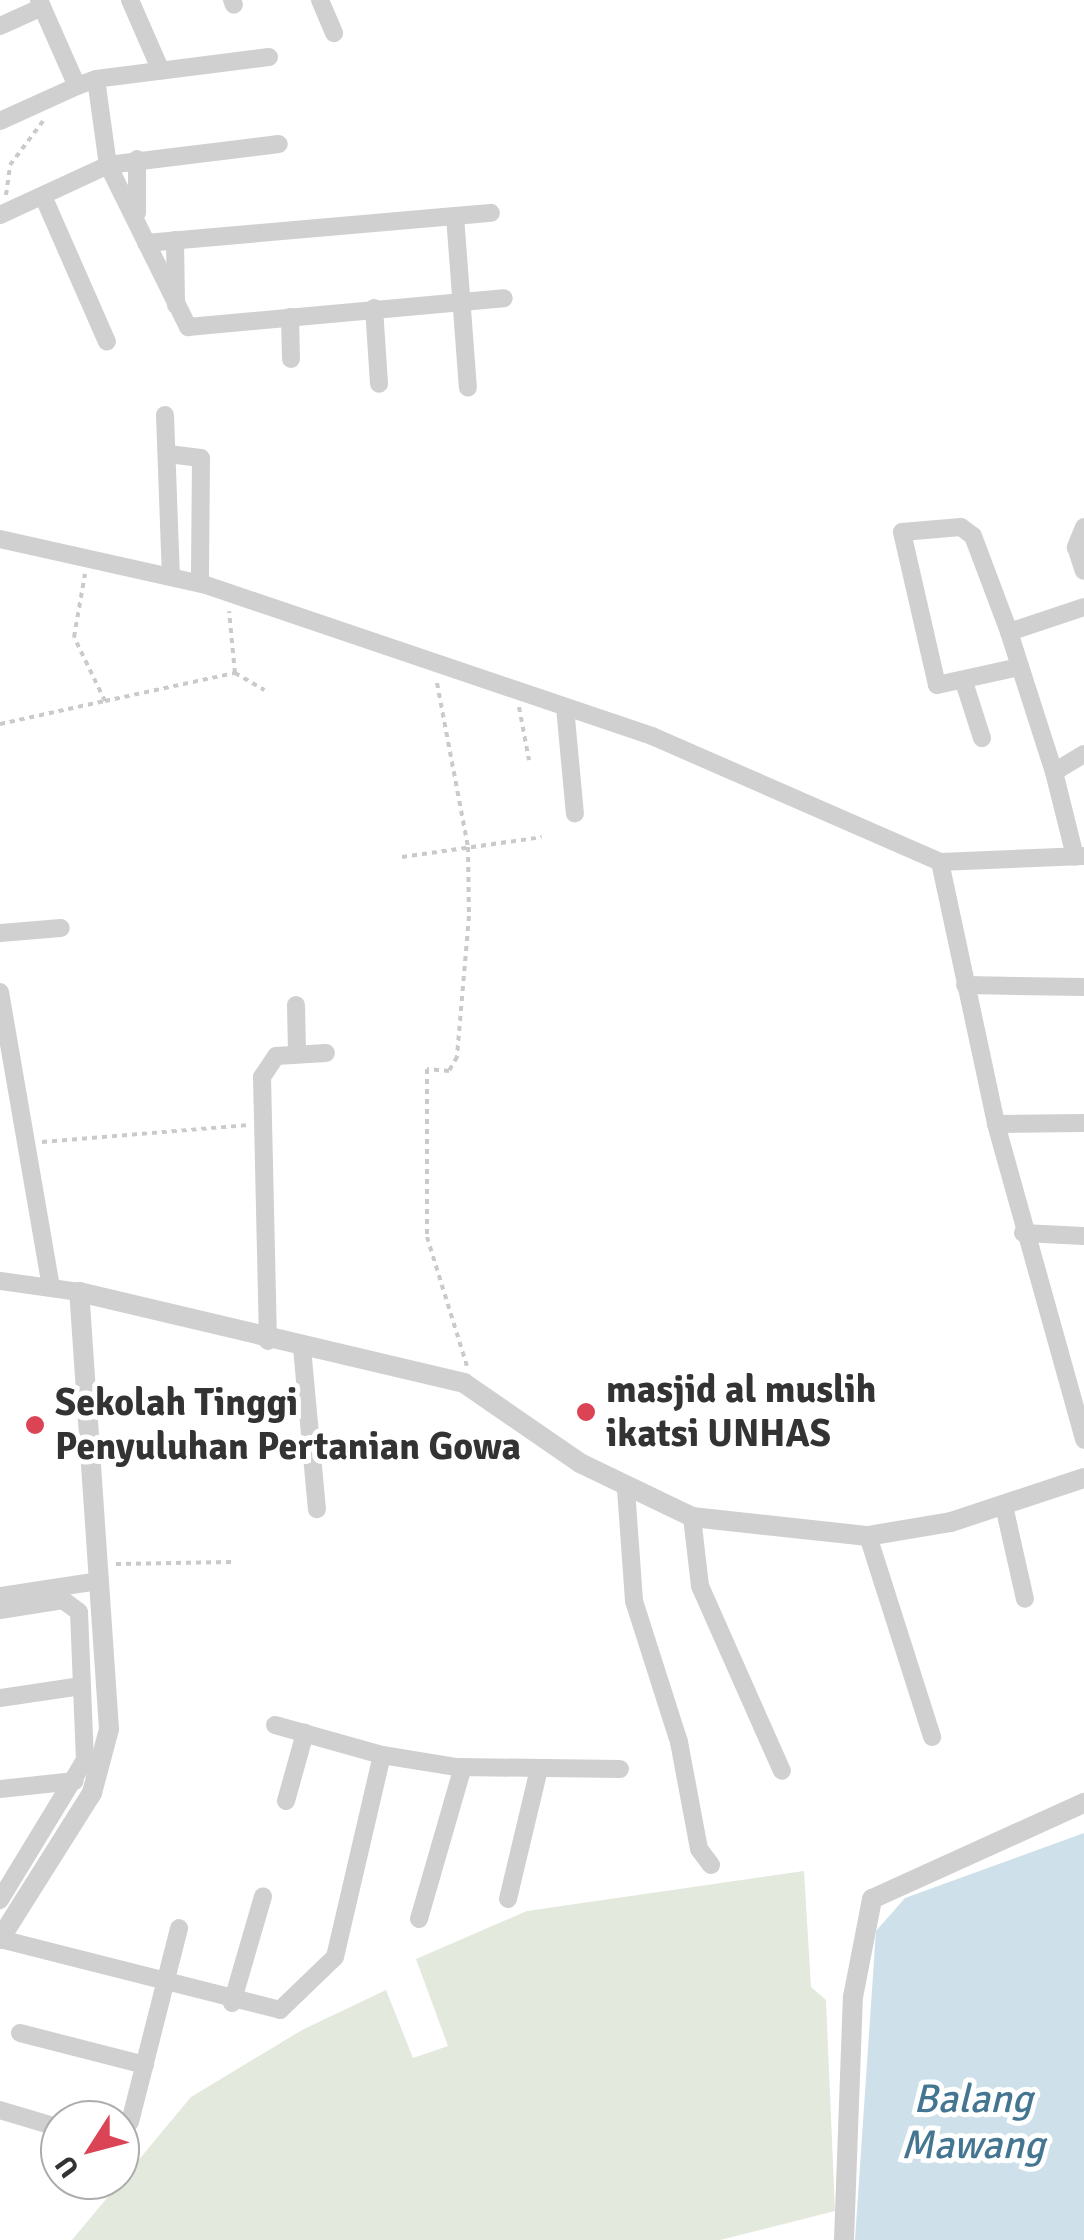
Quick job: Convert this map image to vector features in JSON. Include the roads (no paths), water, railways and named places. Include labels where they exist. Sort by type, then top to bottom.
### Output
[{"type":"street","points":[[130,0],[161,71]]},
{"type":"street","points":[[320,0],[334,33]]},
{"type":"street","points":[[0,26],[41,3],[77,86]]},
{"type":"street","points":[[0,121],[96,79],[269,57]]},
{"type":"street","points":[[96,79],[108,164],[137,218],[176,314],[194,327],[504,298]]},
{"type":"street","points":[[3,213],[108,164],[279,144]]},
{"type":"street","points":[[137,159],[137,218]]},
{"type":"street","points":[[43,196],[107,342]]},
{"type":"street","points":[[146,243],[492,213]]},
{"type":"street","points":[[455,216],[468,388]]},
{"type":"street","points":[[175,240],[176,314]]},
{"type":"street","points":[[374,308],[379,384]]},
{"type":"street","points":[[290,317],[291,359]]},
{"type":"street","points":[[165,415],[171,577]]},
{"type":"street","points":[[168,454],[201,458],[200,583]]},
{"type":"street","points":[[1084,527],[1076,547],[1084,571]]},
{"type":"street","points":[[0,540],[88,555],[228,592],[434,669],[566,708],[750,774],[940,862],[1079,856],[1009,632],[968,531],[902,532],[936,682],[964,682],[1018,667]]},
{"type":"street","points":[[1009,632],[1084,607]]},
{"type":"street","points":[[964,682],[982,738]]},
{"type":"street","points":[[566,708],[575,814]]},
{"type":"street","points":[[1054,772],[1084,754]]},
{"type":"street","points":[[940,862],[1023,1234],[1084,1440]]},
{"type":"street","points":[[0,933],[61,928]]},
{"type":"street","points":[[965,985],[1084,986]]},
{"type":"street","points":[[0,992],[50,1287]]},
{"type":"street","points":[[296,1005],[296,1054]]},
{"type":"street","points":[[268,1341],[260,1124],[265,1065],[296,1054],[326,1054]]},
{"type":"street","points":[[996,1124],[1084,1123]]},
{"type":"street","points":[[1023,1234],[1084,1236]]},
{"type":"street","points":[[0,1280],[79,1292],[476,1390],[626,1489],[692,1517],[868,1536],[1004,1506],[1084,1478]]},
{"type":"street","points":[[79,1292],[109,1729],[103,1768],[0,1939],[232,2002],[280,2010],[335,1956],[382,1755]]},
{"type":"street","points":[[302,1348],[317,1509]]},
{"type":"street","points":[[626,1489],[634,1601],[678,1742],[699,1850],[711,1865]]},
{"type":"street","points":[[1004,1506],[1025,1599]]},
{"type":"street","points":[[692,1517],[700,1586],[782,1771]]},
{"type":"street","points":[[868,1536],[932,1737]]},
{"type":"street","points":[[0,1596],[97,1572]]},
{"type":"street","points":[[0,1610],[63,1600],[75,1607],[85,1760],[75,1781],[9,1873],[0,1900]]},
{"type":"street","points":[[0,1698],[81,1686]]},
{"type":"street","points":[[275,1725],[382,1755],[463,1767],[620,1769]]},
{"type":"street","points":[[286,1801],[305,1733]]},
{"type":"street","points":[[419,1919],[463,1767]]},
{"type":"street","points":[[508,1899],[539,1770]]},
{"type":"street","points":[[0,1789],[75,1781]]},
{"type":"street","points":[[844,2240],[853,1997],[872,1899],[1084,1803]]},
{"type":"street","points":[[232,2002],[264,1896]]},
{"type":"street","points":[[136,2100],[179,1928]]},
{"type":"street","points":[[20,2032],[145,2065]]},
{"type":"street","points":[[0,2110],[40,2122]]},
{"type":"water","name":"Balang Mawang","points":[[1084,1833],[1084,2240],[855,2240],[876,1931],[905,1898]]},
{"type":"place","name":"masjid al muslih ikatsi UNHAS","points":[[586,1412]]},
{"type":"place","name":"Sekolah Tinggi Penyuluhan Pertanian Gowa","points":[[35,1425]]}]
